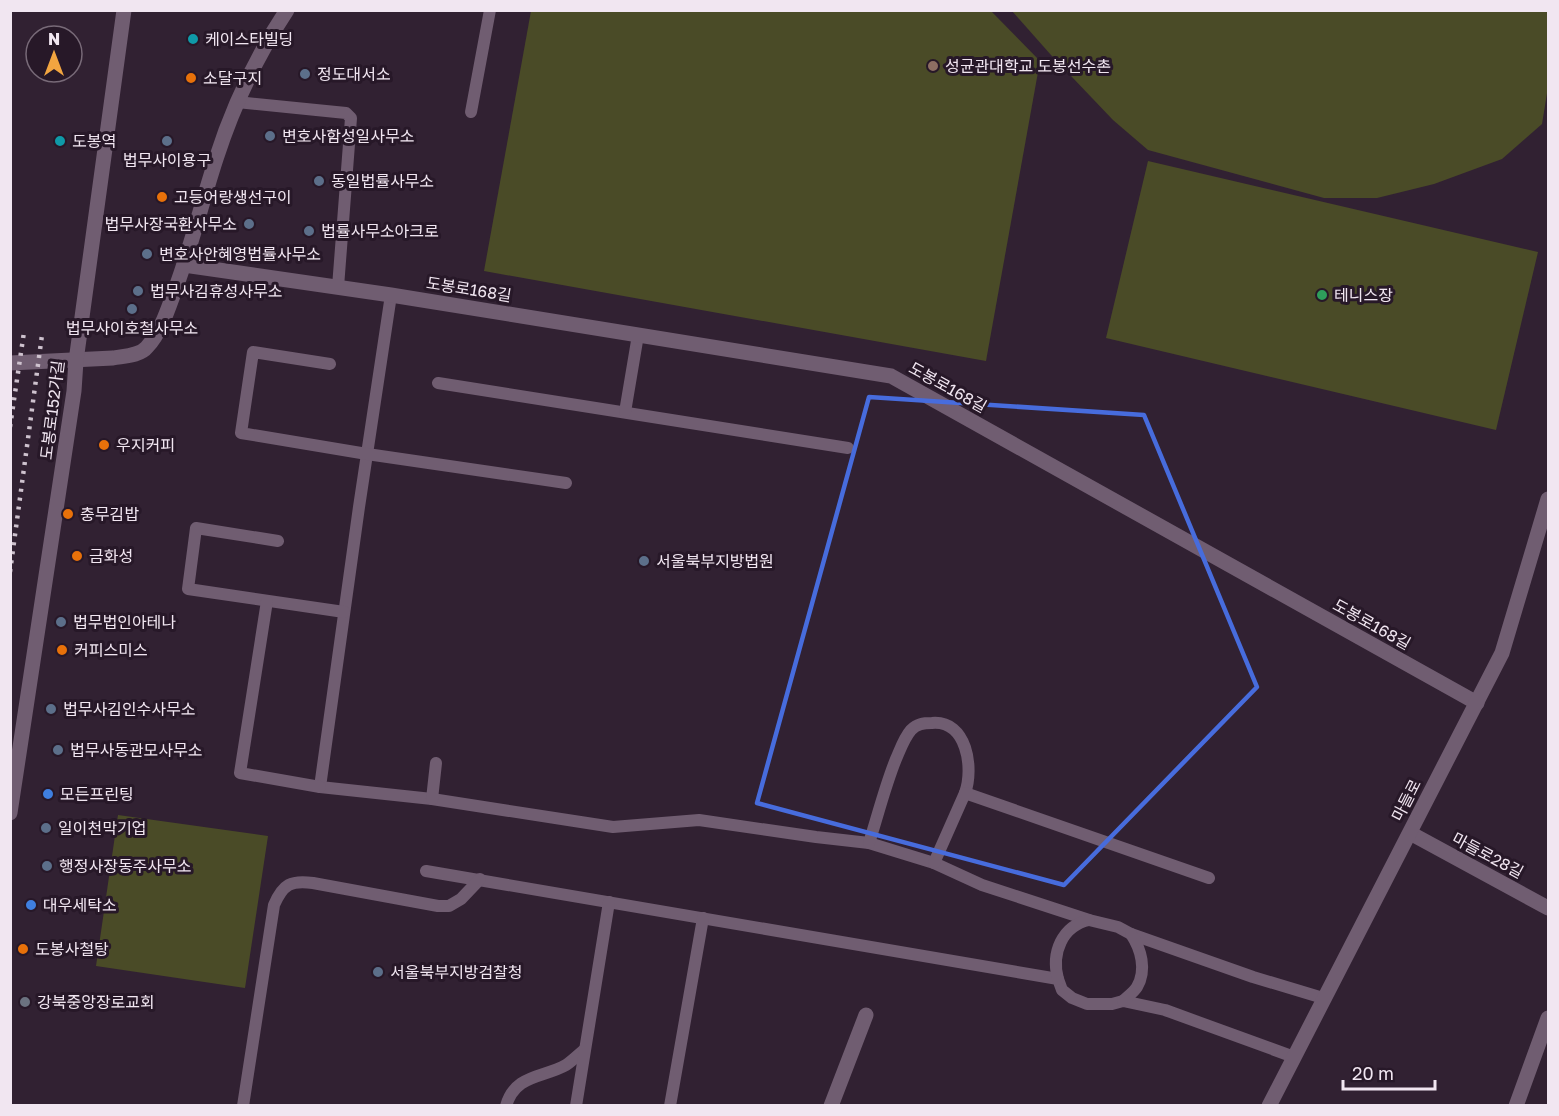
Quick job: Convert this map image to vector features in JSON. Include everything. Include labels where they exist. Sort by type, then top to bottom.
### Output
[{"type":"street","name":"도봉로152가길","points":[[10,813],[74,391],[76,361],[124,10]]},
{"type":"street","points":[[10,363],[76,361],[128,356],[146,350],[166,314],[184,265],[216,157],[237,102],[256,61],[287,10]]},
{"type":"street","name":"도봉로168길","points":[[184,265],[391,295],[891,376],[1477,703]]},
{"type":"street","name":"마들로","points":[[1269,1106],[1502,653],[1548,499]]},
{"type":"street","name":"마들로28길","points":[[1410,833],[1548,908]]},
{"type":"street","points":[[831,1106],[866,1015]]},
{"type":"street","points":[[1516,1106],[1548,1018]]},
{"type":"lane","points":[[471,112],[490,10]]},
{"type":"lane","points":[[237,102],[349,114],[351,118],[338,287]]},
{"type":"lane","points":[[320,787],[391,295]]},
{"type":"lane","points":[[625,412],[638,335]]},
{"type":"lane","points":[[330,364],[253,352],[241,433],[566,483]]},
{"type":"lane","points":[[438,384],[848,448]]},
{"type":"lane","points":[[278,541],[196,528],[188,590],[344,612]]},
{"type":"lane","points":[[267,601],[240,773],[320,787],[432,799],[614,827],[699,820],[869,843],[934,863],[981,885],[1089,920],[1118,927],[1131,934],[1253,977],[1323,998]]},
{"type":"lane","points":[[869,843],[889,778],[910,731],[919,724],[940,722],[956,731],[966,749],[969,782],[934,863]]},
{"type":"lane","points":[[432,799],[436,763]]},
{"type":"lane","points":[[965,794],[1209,878]]},
{"type":"lane","points":[[426,871],[1058,979]]},
{"type":"lane","points":[[243,1106],[274,905],[286,886],[292,882],[313,883],[448,906],[461,899],[480,879]]},
{"type":"lane","points":[[576,1106],[609,902]]},
{"type":"lane","points":[[670,1106],[703,918]]},
{"type":"lane","points":[[1089,920],[1072,927],[1063,936],[1056,956],[1056,970],[1062,990],[1087,1005],[1112,1005],[1123,1001],[1137,987],[1141,977],[1142,961],[1138,944],[1131,934]]},
{"type":"lane","points":[[1123,1001],[1165,1010],[1294,1057]]},
{"type":"lane","points":[[506,1106],[514,1088],[537,1075],[565,1065],[585,1050]]},
{"type":"highlighted area","points":[[869,397],[1144,415],[1257,687],[1064,885],[757,803]]},
{"type":"green space","points":[[531,11],[991,11],[1040,61],[986,361],[484,271]]},
{"type":"green space","points":[[1012,11],[1548,11],[1548,87],[1542,124],[1502,159],[1434,184],[1377,198],[1324,198],[1148,150],[1113,120]]},
{"type":"green space","name":"테니스장","points":[[1148,161],[1538,252],[1496,430],[1106,338]]},
{"type":"green space","points":[[118,815],[268,836],[245,988],[96,966]]},
{"type":"railway","points":[[10,427],[24,332]]},
{"type":"railway","points":[[10,572],[42,335]]},
{"type":"place","name":"케이스타빌딩","points":[[193,39]]},
{"type":"place","name":"성균관대학교 도봉선수촌","points":[[933,66]]},
{"type":"place","name":"정도대서소","points":[[305,74]]},
{"type":"place","name":"소달구지","points":[[191,78]]},
{"type":"place","name":"변호사함성일사무소","points":[[270,136]]},
{"type":"place","name":"도봉역","points":[[60,141]]},
{"type":"place","name":"법무사이용구","points":[[167,141]]},
{"type":"place","name":"동일법률사무소","points":[[319,181]]},
{"type":"place","name":"고등어랑생선구이","points":[[162,197]]},
{"type":"place","name":"법무사장국환사무소","points":[[249,224]]},
{"type":"place","name":"법률사무소아크로","points":[[309,231]]},
{"type":"place","name":"변호사안혜영법률사무소","points":[[147,254]]},
{"type":"place","name":"법무사김휴성사무소","points":[[138,291]]},
{"type":"place","name":"테니스장","points":[[1322,295]]},
{"type":"place","name":"법무사이호철사무소","points":[[132,309]]},
{"type":"place","name":"우지커피","points":[[104,445]]},
{"type":"place","name":"충무김밥","points":[[68,514]]},
{"type":"place","name":"금화성","points":[[77,556]]},
{"type":"place","name":"서울북부지방법원","points":[[644,561]]},
{"type":"place","name":"법무법인아테나","points":[[61,622]]},
{"type":"place","name":"커피스미스","points":[[62,650]]},
{"type":"place","name":"법무사김인수사무소","points":[[51,709]]},
{"type":"place","name":"법무사동관모사무소","points":[[58,750]]},
{"type":"place","name":"모든프린팅","points":[[48,794]]},
{"type":"place","name":"일이천막기업","points":[[46,828]]},
{"type":"place","name":"행정사장동주사무소","points":[[47,866]]},
{"type":"place","name":"대우세탁소","points":[[31,905]]},
{"type":"place","name":"도봉사철탕","points":[[23,949]]},
{"type":"place","name":"서울북부지방검찰청","points":[[378,972]]},
{"type":"place","name":"강북중앙장로교회","points":[[25,1002]]}]
